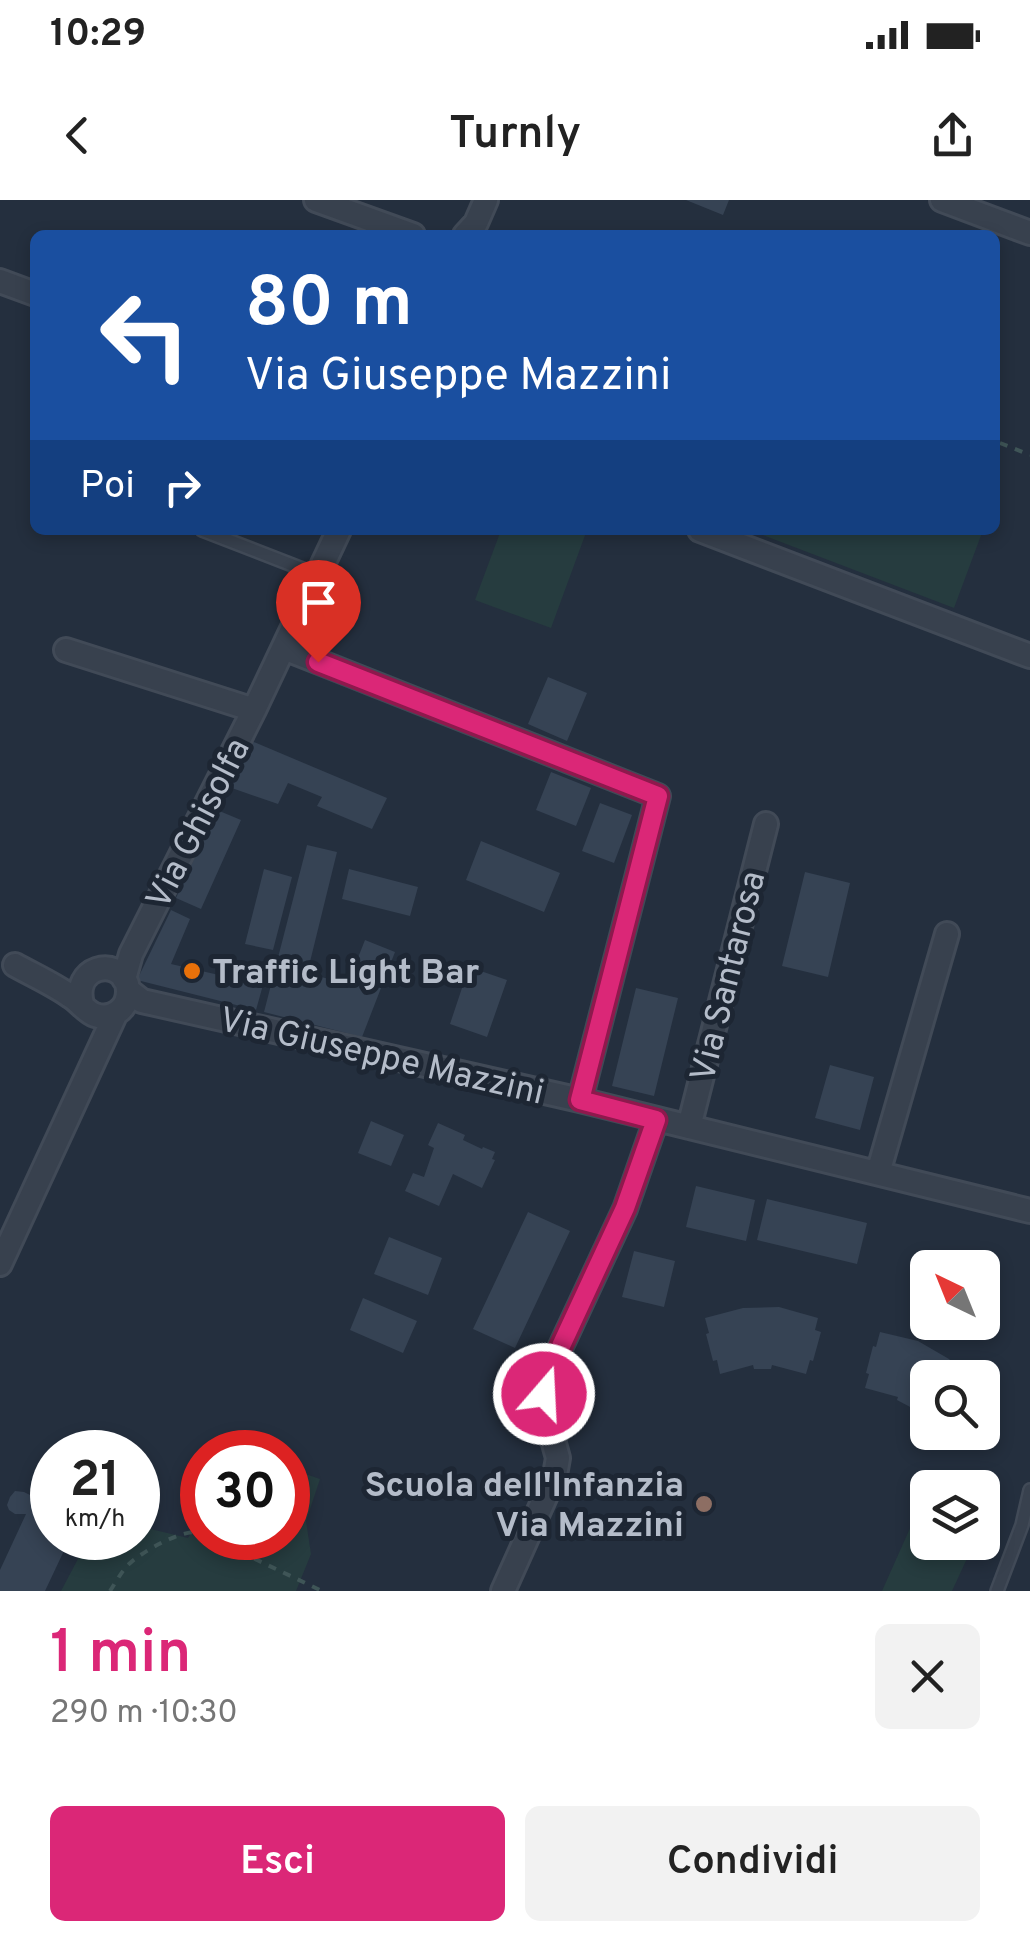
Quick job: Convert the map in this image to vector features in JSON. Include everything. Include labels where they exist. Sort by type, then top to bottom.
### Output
[{"type":"street","points":[[316,200],[399,230]]},
{"type":"street","points":[[470,230],[486,200]]},
{"type":"street","points":[[942,200],[1030,233]]},
{"type":"street","points":[[0,282],[30,292]]},
{"type":"street","name":"Via Ghisolfa","points":[[0,1264],[97,1052],[118,992],[337,535]]},
{"type":"street","points":[[713,535],[1030,656]]},
{"type":"street","points":[[284,648],[658,796],[580,1100]]},
{"type":"street","points":[[66,650],[254,710]]},
{"type":"street","name":"Via Santarosa","points":[[689,1127],[766,824]]},
{"type":"street","points":[[878,1174],[947,934]]},
{"type":"street","points":[[7,964],[118,992]]},
{"type":"street","points":[[7,964],[85,977],[99,968],[118,992]]},
{"type":"street","name":"Via Giuseppe Mazzini","points":[[118,992],[1030,1211]]},
{"type":"street","points":[[503,1591],[555,1474],[558,1458],[544,1394],[548,1374],[625,1208],[656,1120]]},
{"type":"lane","points":[[215,535],[318,575]]},
{"type":"lane","points":[[997,1591],[1022,1525],[1030,1490]]},
{"type":"path","points":[[1000,443],[1030,454]]},
{"type":"path","points":[[110,1591],[126,1567],[180,1535]]},
{"type":"path","points":[[257,1560],[322,1591]]},
{"type":"green space","points":[[499,535],[585,535],[551,628],[475,600]]},
{"type":"green space","points":[[763,535],[981,535],[954,608]]},
{"type":"green space","points":[[310,1476],[320,1479],[310,1509]]},
{"type":"green space","points":[[910,1528],[910,1560],[966,1560],[952,1591],[882,1591]]},
{"type":"green space","points":[[160,1531],[180,1536],[180,1560],[309,1560],[296,1591],[61,1591],[77,1560],[160,1560]]},
{"type":"building","points":[[686,200],[729,200],[723,215]]},
{"type":"building","points":[[548,677],[587,693],[567,741],[528,724]]},
{"type":"building","points":[[249,740],[387,798],[372,829],[317,806],[322,797],[288,783],[278,804],[226,786]]},
{"type":"building","points":[[551,772],[591,788],[576,826],[536,810]]},
{"type":"building","points":[[600,803],[632,815],[614,863],[582,851]]},
{"type":"building","points":[[217,810],[241,820],[201,909],[176,898]]},
{"type":"building","points":[[481,841],[560,873],[544,912],[466,880]]},
{"type":"building","points":[[307,845],[337,852],[307,974],[348,983],[365,940],[395,952],[362,1037],[264,1012]]},
{"type":"building","points":[[264,869],[292,877],[273,950],[245,944]]},
{"type":"building","points":[[349,869],[418,887],[410,916],[342,899]]},
{"type":"building","points":[[805,872],[850,883],[828,977],[782,966]]},
{"type":"building","points":[[171,910],[190,919],[171,964],[263,985],[256,1010],[137,980]]},
{"type":"building","points":[[469,967],[507,980],[487,1037],[450,1024]]},
{"type":"building","points":[[636,988],[678,998],[654,1096],[612,1086]]},
{"type":"building","points":[[830,1065],[874,1077],[860,1130],[815,1118]]},
{"type":"building","points":[[371,1121],[404,1135],[391,1166],[358,1153]]},
{"type":"building","points":[[438,1123],[465,1135],[463,1140],[495,1152],[482,1188],[453,1174],[439,1206],[405,1191],[413,1173],[424,1177],[434,1148],[428,1145]]},
{"type":"building","points":[[696,1186],[755,1200],[746,1241],[686,1227]]},
{"type":"building","points":[[767,1199],[867,1223],[857,1264],[757,1240]]},
{"type":"building","points":[[528,1212],[570,1231],[515,1348],[473,1329]]},
{"type":"building","points":[[389,1237],[442,1258],[428,1295],[374,1274]]},
{"type":"building","points":[[634,1251],[675,1261],[664,1307],[622,1297]]},
{"type":"building","points":[[363,1298],[417,1321],[403,1353],[350,1330]]},
{"type":"building","points":[[779,1307],[818,1318],[815,1330],[821,1332],[806,1374],[772,1365],[771,1369],[754,1369],[753,1365],[720,1374],[717,1360],[713,1361],[705,1318],[743,1308]]},
{"type":"building","points":[[880,1332],[918,1341],[950,1360],[910,1360],[910,1407],[898,1397],[865,1388],[873,1346],[876,1347]]},
{"type":"building","points":[[15,1491],[30,1495],[30,1560],[60,1560],[45,1591],[0,1591],[0,1570],[26,1514],[15,1514],[7,1505]]},
{"type":"place","name":"Traffic Light Bar","points":[[192,971]]},
{"type":"place","name":"Scuola dell'Infanzia Via Mazzini","points":[[704,1504]]},
{"type":"route","points":[[318,662],[658,796],[580,1100],[656,1120],[625,1208],[548,1374],[544,1394]]}]
